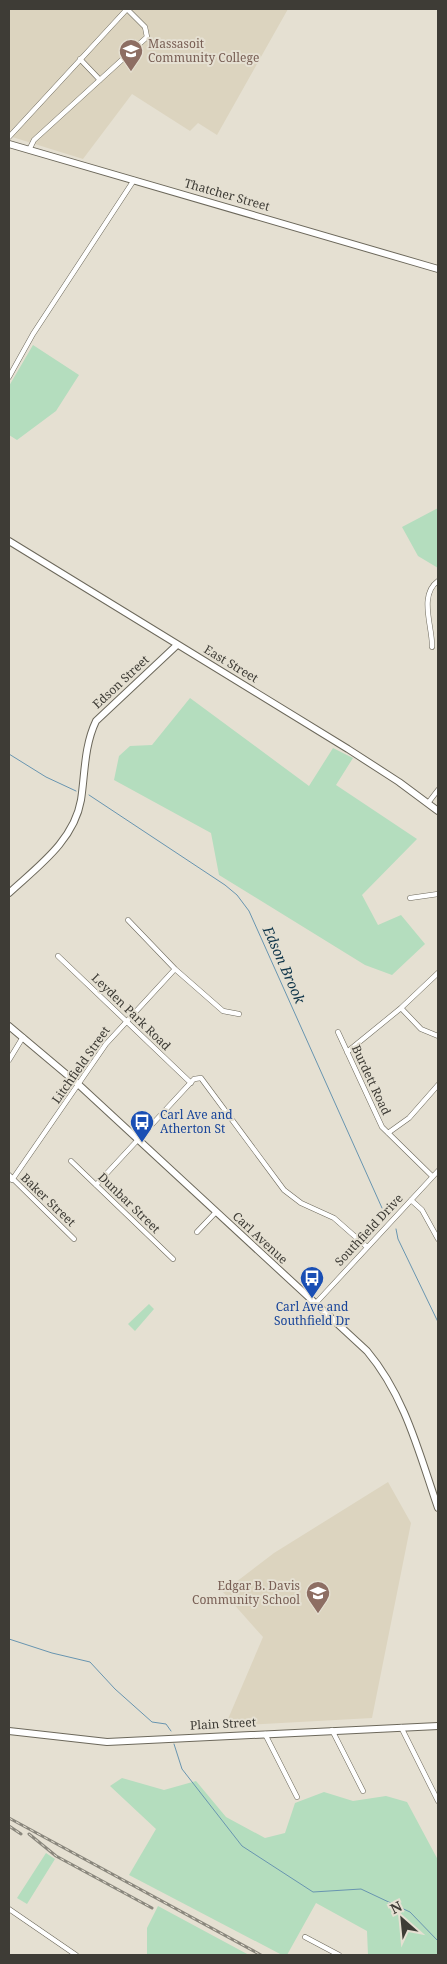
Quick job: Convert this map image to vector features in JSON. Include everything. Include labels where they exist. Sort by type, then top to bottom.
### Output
[{"type":"street","points":[[9,137],[127,9],[145,27],[147,35],[34,140],[29,150]]},
{"type":"street","points":[[80,59],[100,80]]},
{"type":"street","name":"Thatcher Street","points":[[9,144],[438,269]]},
{"type":"street","points":[[9,377],[72,273],[134,180]]},
{"type":"street","name":"East Street","points":[[9,541],[355,753],[438,811]]},
{"type":"street","points":[[432,647],[428,602],[432,588],[438,581]]},
{"type":"street","name":"Edson Street","points":[[9,893],[55,851],[72,828],[80,803],[89,735],[96,721],[177,645]]},
{"type":"street","points":[[428,803],[438,790]]},
{"type":"street","points":[[410,898],[438,894]]},
{"type":"street","points":[[128,920],[175,969],[223,1011],[239,1014]]},
{"type":"street","name":"Leyden Park Road","points":[[58,956],[191,1083]]},
{"type":"street","name":"Litchfield Street","points":[[12,1180],[78,1084],[126,1021],[175,969]]},
{"type":"street","points":[[347,1052],[401,1008],[438,973]]},
{"type":"street","points":[[401,1008],[421,1029],[438,1036]]},
{"type":"street","name":"Carl Avenue","points":[[9,1026],[78,1084],[367,1351],[387,1378],[407,1418],[438,1508]]},
{"type":"street","name":"Burdett Road","points":[[338,1032],[382,1126],[432,1176]]},
{"type":"street","points":[[9,1060],[23,1037]]},
{"type":"street","points":[[96,1185],[196,1078],[204,1080],[284,1190],[301,1203],[334,1218],[367,1247]]},
{"type":"street","points":[[388,1132],[409,1118],[438,1085]]},
{"type":"street","name":"Dunbar Street","points":[[71,1161],[173,1259]]},
{"type":"street","name":"Southfield Drive","points":[[315,1304],[438,1170]]},
{"type":"street","name":"Baker Street","points":[[9,1175],[74,1239]]},
{"type":"street","points":[[411,1200],[422,1210],[438,1239]]},
{"type":"street","points":[[197,1232],[216,1212]]},
{"type":"street","name":"Plain Street","points":[[9,1731],[107,1742],[438,1726]]},
{"type":"street","points":[[401,1727],[438,1801]]},
{"type":"street","points":[[332,1730],[363,1791]]},
{"type":"street","points":[[264,1733],[297,1797]]},
{"type":"street","points":[[9,1909],[76,1955]]},
{"type":"street","points":[[305,1938],[338,1955]]},
{"type":"shaded area","name":"Massasoit Community College","points":[[9,9],[288,9],[217,135],[198,123],[190,131],[132,94],[83,159],[9,136]]},
{"type":"shaded area","name":"Edgar B. Davis Community School","points":[[388,1482],[411,1523],[372,1718],[225,1726],[263,1637],[223,1592],[274,1553]]},
{"type":"green space","points":[[33,345],[79,375],[56,411],[17,440],[9,435],[9,386]]},
{"type":"green space","points":[[438,508],[438,568],[418,556],[402,527]]},
{"type":"green space","points":[[190,698],[309,786],[333,748],[353,758],[336,785],[417,839],[362,895],[378,925],[401,915],[425,944],[392,975],[365,965],[219,875],[211,833],[114,780],[119,756],[130,746],[152,745]]},
{"type":"green space","points":[[149,1304],[154,1309],[135,1331],[128,1324]]},
{"type":"green space","points":[[122,1778],[164,1790],[196,1781],[226,1817],[265,1838],[285,1833],[295,1803],[324,1792],[353,1801],[386,1796],[407,1802],[438,1860],[438,1955],[368,1955],[367,1931],[316,1903],[287,1955],[282,1955],[129,1875],[156,1829],[110,1786]]},
{"type":"green space","points":[[46,1853],[55,1859],[27,1904],[17,1898]]},
{"type":"green space","points":[[158,1906],[249,1955],[147,1955],[147,1928]]},
{"type":"waterway","name":"Edson Brook","points":[[9,754],[46,777],[76,791]]},
{"type":"waterway","name":"Edson Brook","points":[[89,795],[225,885],[237,895],[249,911],[382,1208]]},
{"type":"waterway","name":"Edson Brook","points":[[396,1229],[398,1239],[438,1322]]},
{"type":"waterway","points":[[9,1639],[52,1653],[90,1662],[115,1689],[152,1722],[166,1724],[171,1731]]},
{"type":"waterway","points":[[174,1744],[182,1769],[242,1846],[313,1892],[361,1889],[410,1912],[438,1941]]},
{"type":"railway","points":[[9,1818],[261,1955]]},
{"type":"railway","points":[[9,1826],[21,1834]]},
{"type":"railway","points":[[29,1834],[56,1856],[152,1908]]},
{"type":"place","name":"Massasoit Community College","points":[[131,72]]},
{"type":"place","name":"Carl Ave and Atherton St","points":[[142,1143]]},
{"type":"place","name":"Carl Ave and Southfield Dr","points":[[312,1299]]},
{"type":"place","name":"Edgar B. Davis Community School","points":[[318,1614]]}]
